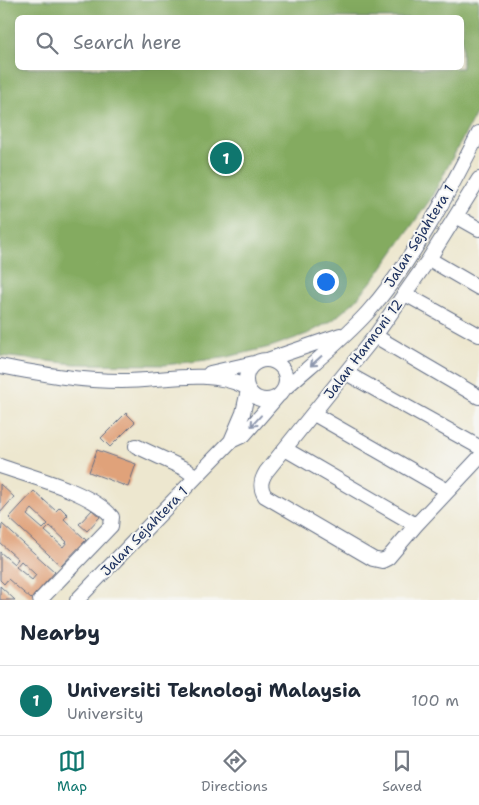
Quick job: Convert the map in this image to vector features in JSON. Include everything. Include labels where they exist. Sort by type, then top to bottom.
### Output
[{"type":"street","name":"Jalan Sejahtera 1","points":[[77,600],[231,441],[244,434],[280,393],[368,312],[389,286],[423,234],[479,134]]},
{"type":"street","name":"Jalan Harmoni 12","points":[[416,525],[388,558],[382,561],[373,559],[265,496],[261,490],[261,480],[375,336],[429,259],[479,179]]},
{"type":"street","points":[[456,216],[479,229]]},
{"type":"street","points":[[429,259],[479,288]]},
{"type":"street","points":[[405,294],[479,335]]},
{"type":"street","name":"Jalan Sejahtera 1","points":[[197,377],[261,361],[348,332]]},
{"type":"street","points":[[375,336],[479,397]]},
{"type":"street","points":[[0,366],[64,378],[122,381],[197,377],[230,379],[247,388],[252,395],[264,400],[280,393],[286,380],[284,370],[276,363],[261,361],[246,373],[247,388]]},
{"type":"street","points":[[346,373],[479,448]]},
{"type":"street","name":"Jalan Sejahtera 1","points":[[231,441],[243,413],[247,388]]},
{"type":"street","points":[[314,414],[448,491]]},
{"type":"street","points":[[136,446],[185,469],[196,478]]},
{"type":"street","points":[[285,449],[416,525],[479,458]]},
{"type":"street","points":[[0,466],[86,497],[105,508],[112,517],[111,526],[107,531],[40,600]]},
{"type":"green space","points":[[0,0],[479,0],[479,108],[430,200],[377,275],[355,301],[333,320],[307,334],[270,347],[223,358],[165,365],[75,364],[0,356]]},
{"type":"building","points":[[126,413],[135,422],[110,447],[101,438]]},
{"type":"building","points":[[97,450],[136,464],[128,487],[89,472]]},
{"type":"building","points":[[0,484],[14,497],[0,513]]},
{"type":"building","points":[[34,491],[56,511],[60,507],[68,515],[64,519],[86,540],[61,566],[9,518]],"holes":[[[32,509],[48,524],[43,529],[27,515]],[[50,526],[67,542],[63,547],[45,531]]]},
{"type":"building","points":[[92,510],[100,517],[87,531],[79,524]]},
{"type":"building","points":[[2,524],[55,572],[31,599],[8,579],[4,584],[0,580],[0,552],[14,564],[18,559],[0,543]],"holes":[[[21,561],[36,575],[32,580],[16,567]]]},
{"type":"building","points":[[0,586],[15,600],[0,600]]},
{"type":"place","name":"Universiti Teknologi Malaysia","points":[[226,158]]}]
